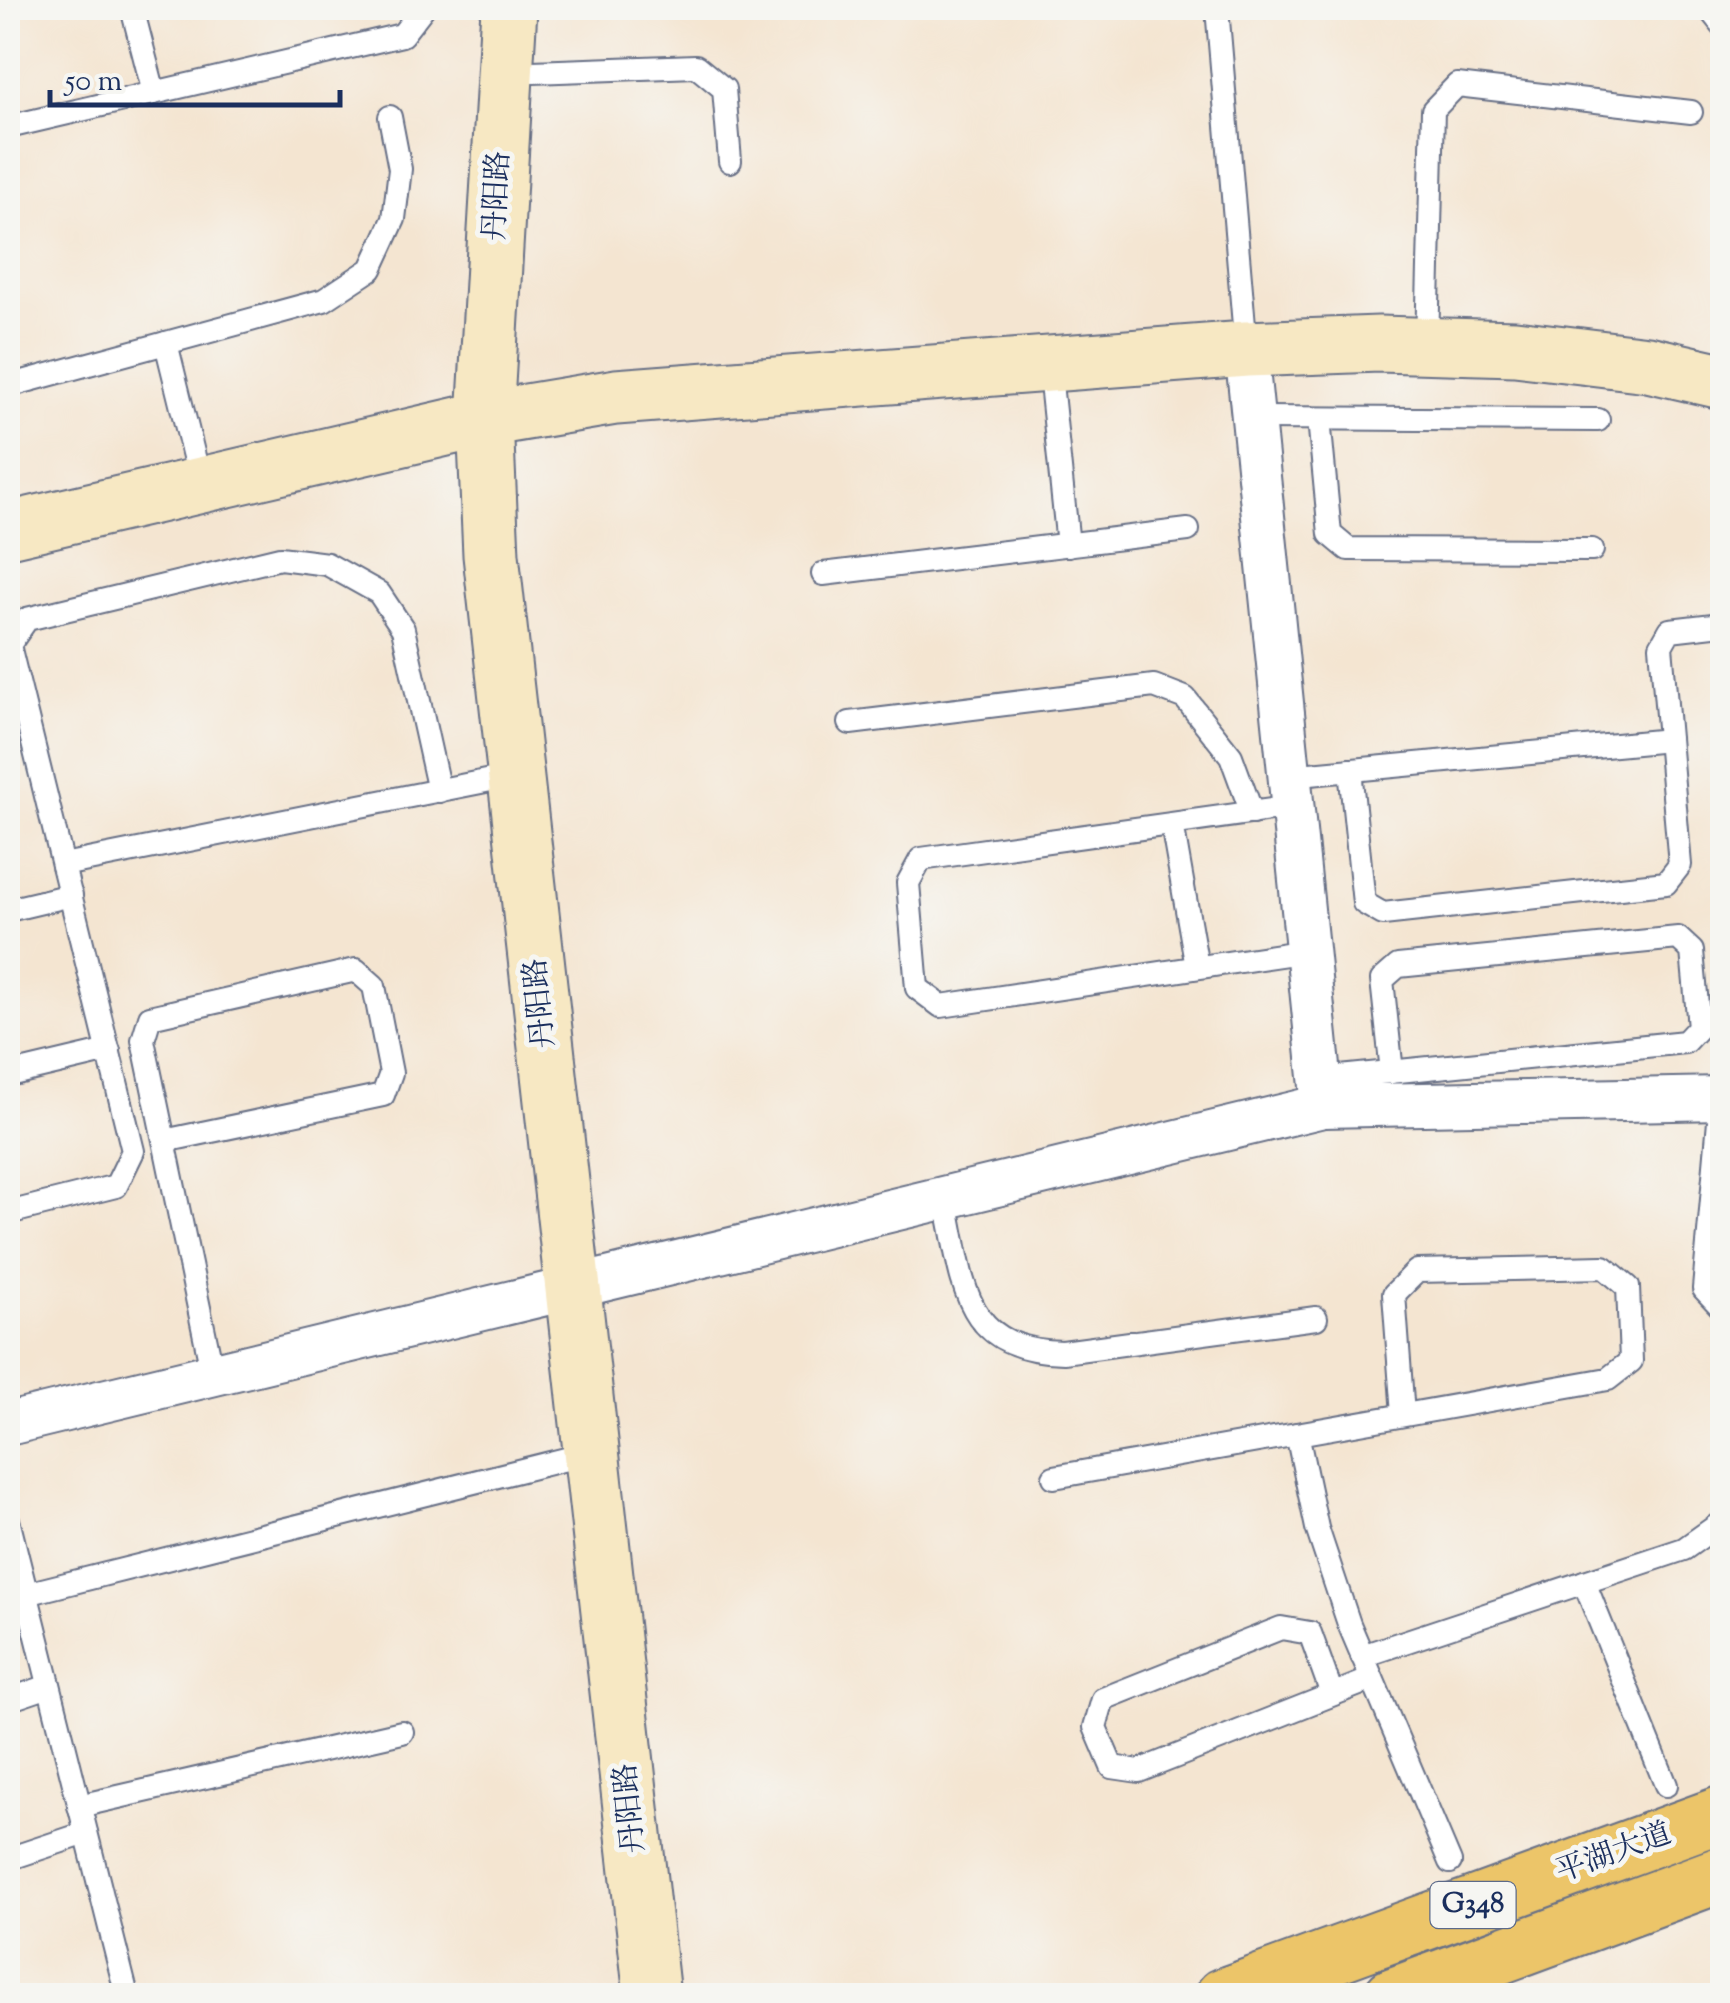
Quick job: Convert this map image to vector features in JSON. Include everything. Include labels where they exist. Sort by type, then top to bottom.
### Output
[{"type":"highway","name":"平湖大道","points":[[1223,1996],[1722,1814]]},
{"type":"highway","name":"平湖大道","points":[[1392,1996],[1722,1874]]},
{"type":"main road","name":"丹阳路","points":[[509,8],[485,419],[490,555],[652,1996]]},
{"type":"main road","points":[[8,530],[485,419],[616,397],[1246,350],[1427,345],[1515,348],[1648,364],[1722,380]]},
{"type":"street","points":[[1246,350],[1278,799],[1307,951],[1321,1093]]},
{"type":"street","points":[[8,1424],[945,1197],[1321,1093],[1722,1098]]},
{"type":"lane","points":[[132,8],[154,93]]},
{"type":"lane","points":[[8,127],[402,35],[423,8]]},
{"type":"lane","points":[[1217,8],[1246,350]]},
{"type":"lane","points":[[1715,8],[1714,15],[1722,25]]},
{"type":"lane","points":[[505,74],[696,66],[724,89],[730,161]]},
{"type":"lane","points":[[1427,345],[1433,110],[1457,85],[1691,112]]},
{"type":"lane","points":[[8,386],[324,300],[371,268],[394,219],[400,169],[390,117]]},
{"type":"lane","points":[[166,343],[201,485]]},
{"type":"lane","points":[[1049,364],[1068,545]]},
{"type":"lane","points":[[1253,418],[1598,420]]},
{"type":"lane","points":[[1318,419],[1330,534],[1348,550],[1592,550]]},
{"type":"lane","points":[[823,574],[1188,530]]},
{"type":"lane","points":[[8,1212],[116,1186],[133,1151],[9,645],[27,619],[280,558],[326,564],[379,593],[403,629],[439,791]]},
{"type":"lane","points":[[1350,770],[1364,903],[1383,914],[1666,883],[1680,865],[1661,646],[1670,630],[1722,624]]},
{"type":"lane","points":[[850,723],[1154,686],[1185,698],[1231,756],[1278,799]]},
{"type":"lane","points":[[1307,951],[942,1006],[917,988],[908,883],[921,859],[1172,824],[1278,799],[1350,770],[1669,740]]},
{"type":"lane","points":[[63,864],[516,776]]},
{"type":"lane","points":[[1172,824],[1197,968]]},
{"type":"lane","points":[[8,910],[71,896]]},
{"type":"lane","points":[[1321,1093],[1392,1072],[1685,1042],[1698,1027],[1692,951],[1678,938],[1398,966],[1382,980],[1392,1072]]},
{"type":"lane","points":[[164,1141],[383,1094],[391,1073],[374,986],[356,970],[150,1016],[143,1040],[164,1141],[213,1375]]},
{"type":"lane","points":[[8,1075],[109,1051]]},
{"type":"lane","points":[[1722,1098],[1704,1289],[1722,1308]]},
{"type":"lane","points":[[945,1197],[972,1305],[985,1328],[1006,1343],[1033,1352],[1064,1352],[1316,1318]]},
{"type":"lane","points":[[1054,1477],[1608,1379],[1631,1362],[1628,1287],[1604,1266],[1416,1272],[1394,1294],[1404,1415]]},
{"type":"lane","points":[[1297,1434],[1317,1528],[1362,1656],[1450,1862]]},
{"type":"lane","points":[[26,1594],[592,1453]]},
{"type":"lane","points":[[8,1520],[128,1996]]},
{"type":"lane","points":[[1362,1656],[1684,1549],[1722,1522]]},
{"type":"lane","points":[[1584,1582],[1666,1786]]},
{"type":"lane","points":[[1332,1694],[1310,1633],[1281,1628],[1103,1700],[1095,1727],[1112,1767],[1138,1771],[1332,1694],[1372,1678]]},
{"type":"lane","points":[[8,1700],[50,1686]]},
{"type":"lane","points":[[80,1806],[402,1732]]},
{"type":"lane","points":[[8,1859],[86,1833]]}]
